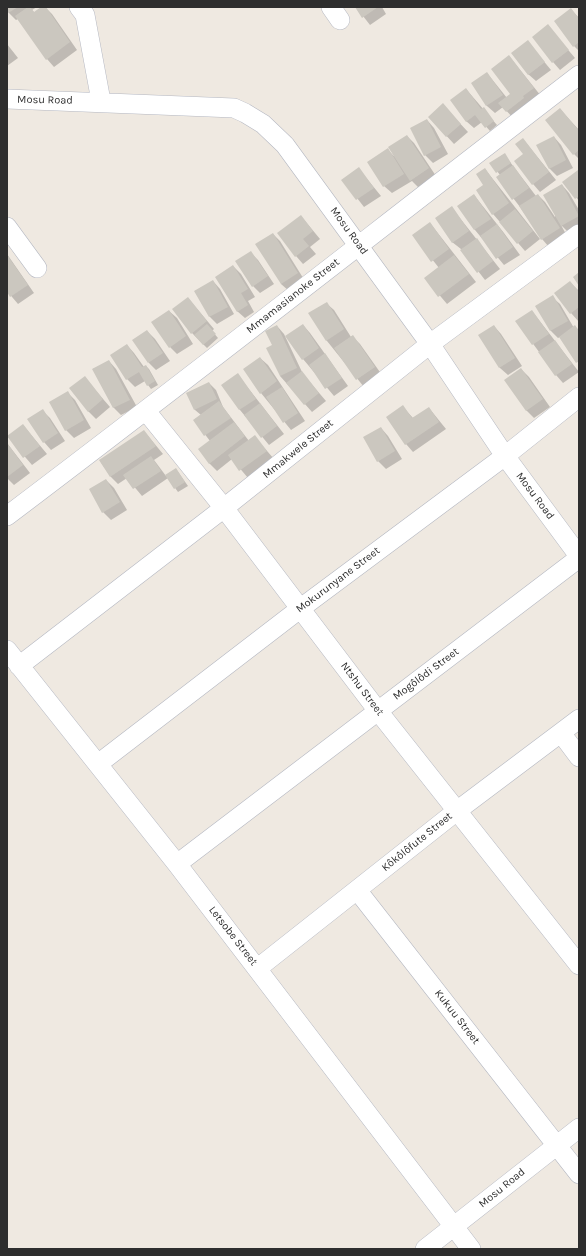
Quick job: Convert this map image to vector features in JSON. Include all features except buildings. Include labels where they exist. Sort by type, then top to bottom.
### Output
[{"type":"street","points":[[87,10],[101,101]]},
{"type":"street","name":"Mmamasianoke Street","points":[[7,516],[146,411],[358,245],[579,76]]},
{"type":"street","name":"Mosu Road","points":[[7,99],[101,101],[234,108],[263,124],[285,146],[358,245],[430,344],[505,456],[579,557]]},
{"type":"street","points":[[7,227],[37,268]]},
{"type":"street","name":"Mmakwele Street","points":[[19,666],[224,508],[430,344],[579,234]]},
{"type":"street","name":"Mokurunyane Street","points":[[98,764],[301,608],[505,456],[579,397]]},
{"type":"street","name":"Ntshu Street","points":[[146,411],[224,508],[378,711],[458,810],[579,966]]},
{"type":"street","name":"Mogôlôdi Street","points":[[178,864],[579,557]]},
{"type":"street","name":"Letsobe Street","points":[[7,650],[178,864],[471,1249]]},
{"type":"street","name":"Kôkôlôfute Street","points":[[258,968],[458,810],[579,719]]},
{"type":"street","points":[[561,733],[579,758]]},
{"type":"street","name":"Kukuu Street","points":[[357,890],[579,1174]]},
{"type":"street","name":"Mosu Road","points":[[424,1249],[579,1128]]}]
